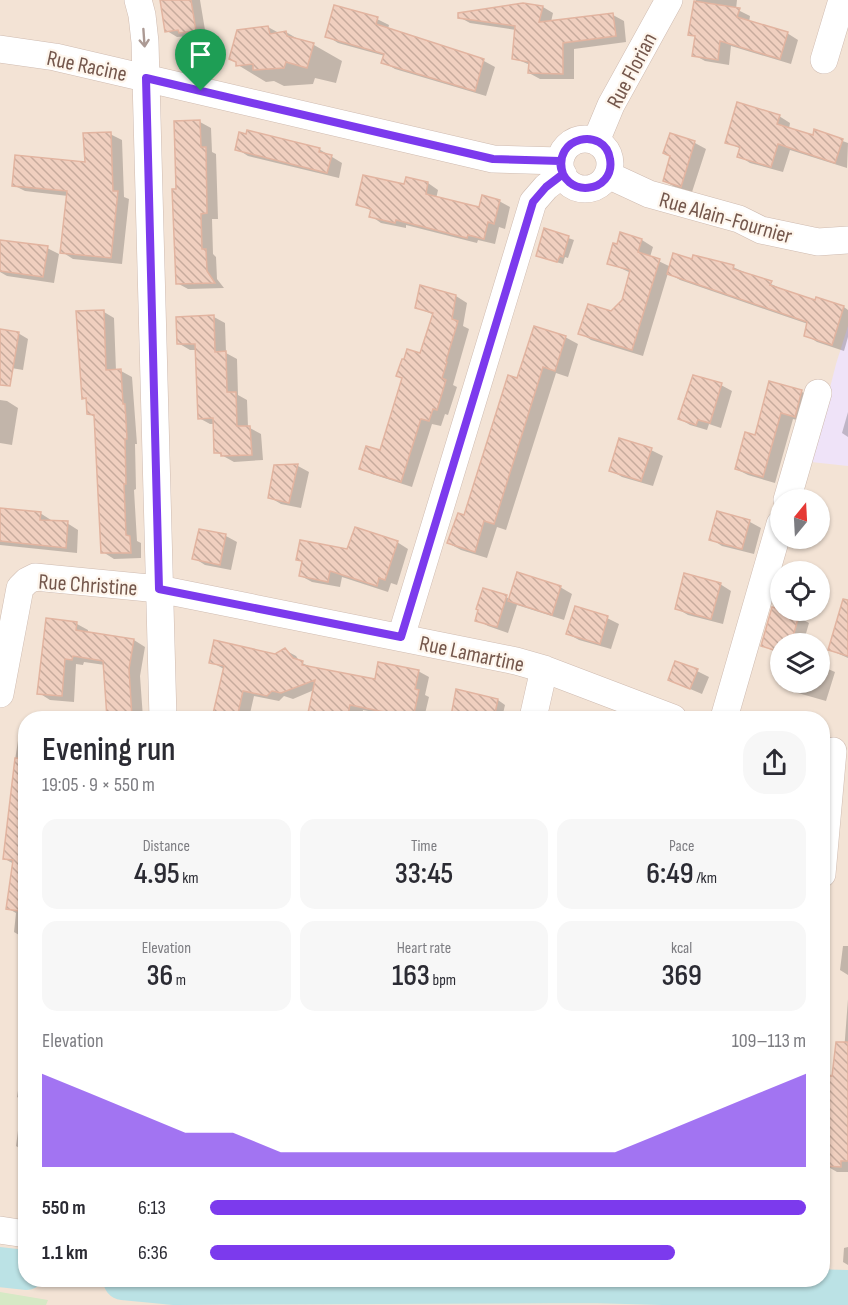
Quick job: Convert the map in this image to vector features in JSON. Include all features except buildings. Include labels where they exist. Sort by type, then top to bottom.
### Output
[{"type":"street","points":[[138,0],[143,24],[146,78],[163,711]]},
{"type":"street","name":"Rue Florian","points":[[596,141],[611,105],[669,0]]},
{"type":"street","points":[[824,60],[842,0]]},
{"type":"street","name":"Rue Racine","points":[[0,49],[55,57],[493,159],[562,168]]},
{"type":"street","points":[[581,139],[596,141],[603,146],[610,159],[608,175],[597,186],[581,188],[567,181],[562,168],[562,153],[573,142],[581,139]]},
{"type":"street","points":[[401,637],[533,202],[562,168]]},
{"type":"street","name":"Rue Alain-Fournier","points":[[608,175],[650,194],[739,219],[761,230],[818,242],[848,240]]},
{"type":"street","points":[[790,489],[818,393]]},
{"type":"street","points":[[726,711],[773,549]]},
{"type":"street","name":"Rue Christine","points":[[0,694],[17,598],[20,588],[27,581],[35,577],[159,589]]},
{"type":"street","name":"Rue Lamartine","points":[[159,589],[516,661],[544,669],[655,711]]},
{"type":"street","points":[[535,711],[544,669]]},
{"type":"street","points":[[830,792],[834,751]]},
{"type":"street","points":[[0,1230],[18,1233]]},
{"type":"shaded area","points":[[0,0],[848,0],[848,1305],[0,1305]]},
{"type":"shaded area","points":[[848,326],[848,466],[811,462],[836,364]]},
{"type":"green space","points":[[0,1292],[48,1300],[46,1305],[0,1305]]},
{"type":"waterway","points":[[0,1267],[18,1269]]},
{"type":"waterway","points":[[737,1287],[848,1290]]},
{"type":"route","points":[[201,91],[146,78],[159,589],[401,637],[533,202],[546,187],[563,174],[560,161],[562,153],[573,142],[589,139],[596,141],[608,152],[610,159],[608,175],[597,186],[581,188],[567,181],[560,161],[493,159],[201,91]]}]
